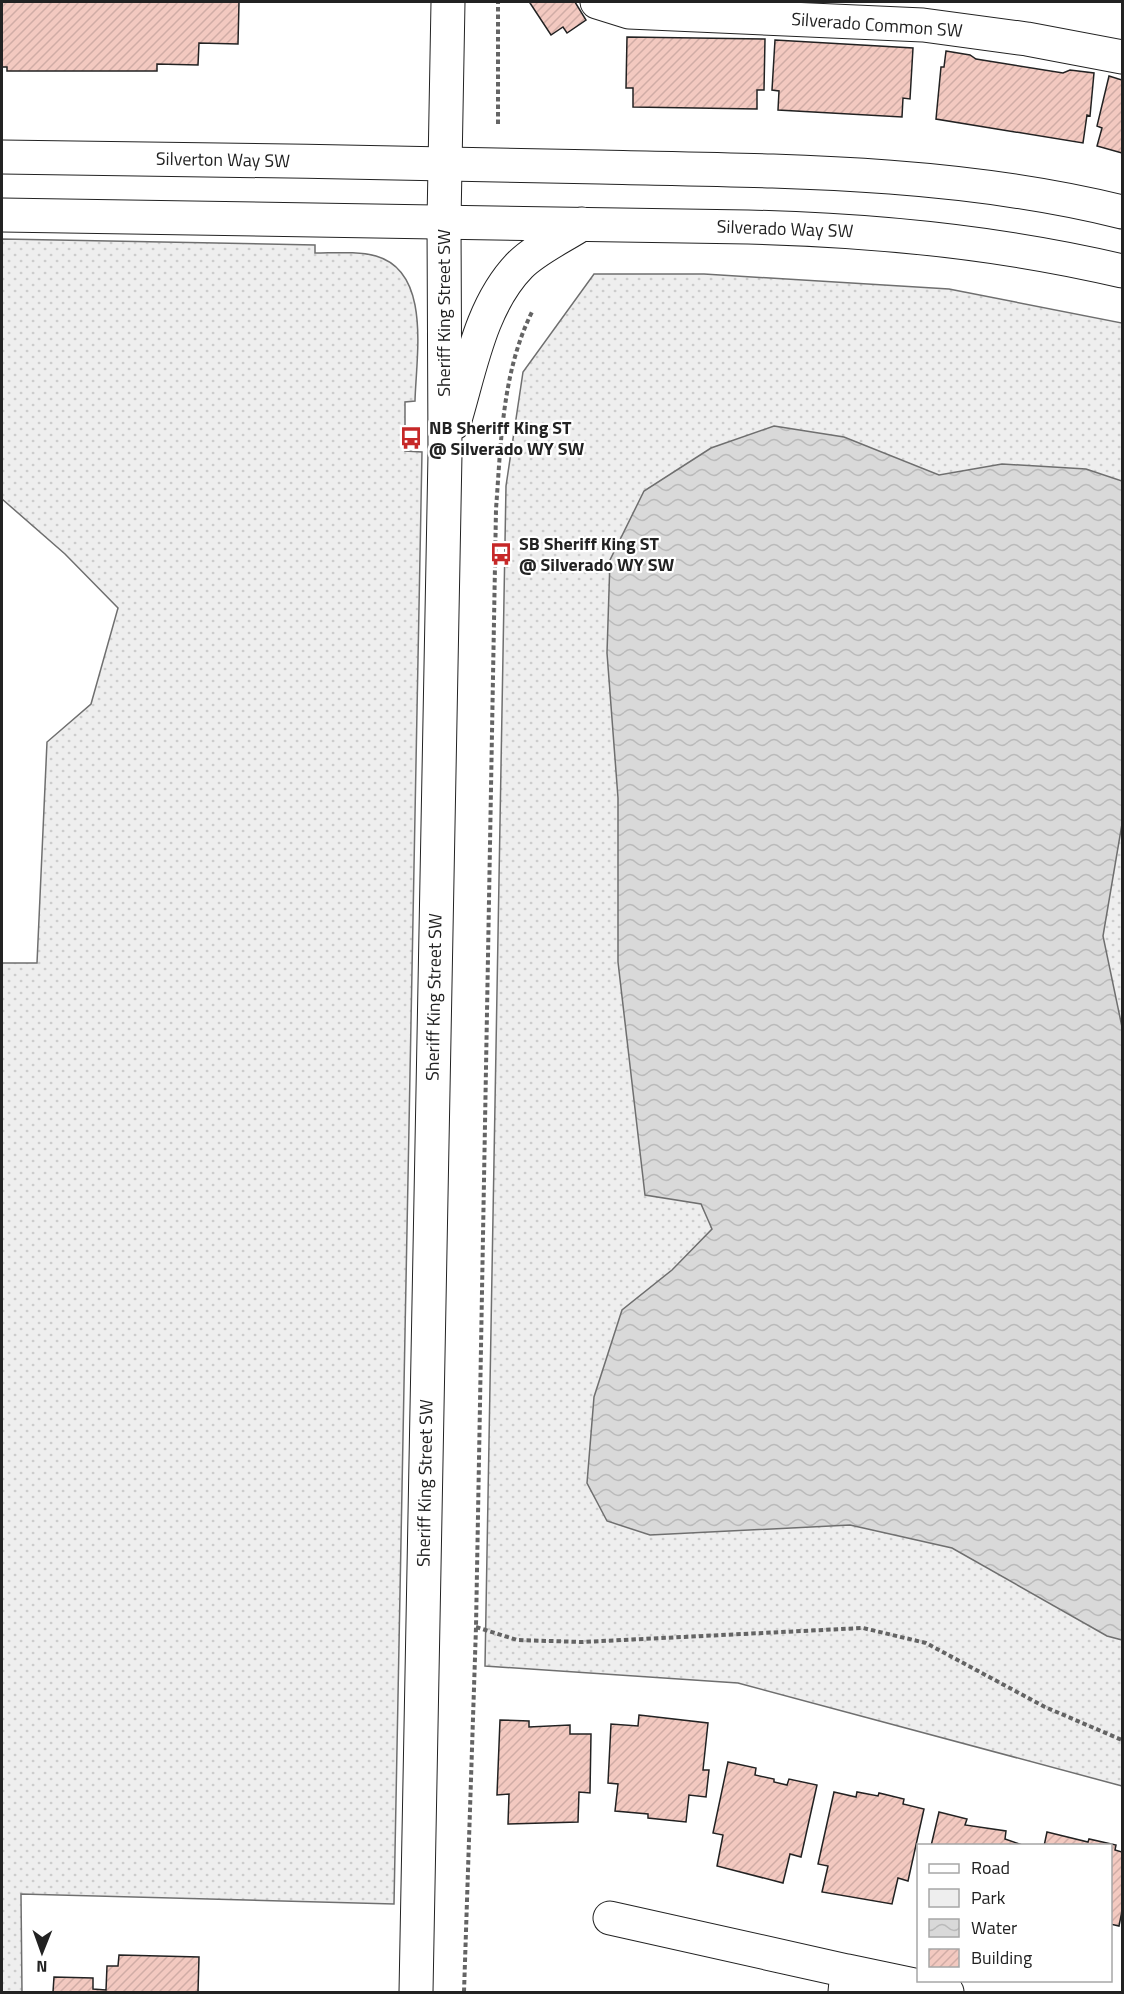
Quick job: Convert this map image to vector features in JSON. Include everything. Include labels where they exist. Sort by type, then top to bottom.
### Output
[{"type":"street","name":"Sheriff King Street SW","points":[[416,1992],[445,454],[444,164],[448,2]]},
{"type":"street","name":"Silverado Common SW","points":[[597,2],[629,12],[923,25],[1027,39],[1122,57]]},
{"type":"street","name":"Silverton Way SW","points":[[2,157],[444,164]]},
{"type":"street","points":[[444,164],[874,174],[997,188],[1122,212]]},
{"type":"street","points":[[2,215],[444,221]]},
{"type":"street","name":"Silverado Way SW","points":[[444,221],[867,231],[964,242],[1067,258],[1122,271]]},
{"type":"street","points":[[445,454],[488,315],[505,284],[521,264],[582,225]]},
{"type":"street","points":[[610,1918],[846,1982],[947,1992]]},
{"type":"path","points":[[498,2],[498,124]]},
{"type":"path","points":[[464,1992],[476,1627],[496,509],[504,410],[522,332],[532,311]]},
{"type":"path","points":[[476,1627],[517,1640],[582,1642],[862,1628],[926,1643],[1045,1707],[1122,1740]]},
{"type":"green space","points":[[2,239],[315,245],[315,253],[369,254],[394,265],[406,279],[413,297],[417,318],[415,401],[405,402],[405,451],[422,452],[394,1904],[21,1894],[22,1992],[2,1992],[2,963],[37,963],[47,742],[91,704],[118,608],[65,554],[2,499]]},
{"type":"green space","points":[[594,274],[704,274],[949,289],[1122,323],[1122,1786],[738,1683],[485,1666],[506,486],[523,372]]},
{"type":"water","points":[[774,426],[844,437],[939,475],[1002,464],[1086,469],[1122,481],[1122,824],[1103,936],[1122,1027],[1122,1640],[1107,1636],[952,1548],[850,1525],[650,1535],[607,1521],[587,1483],[594,1397],[622,1310],[672,1270],[712,1229],[701,1204],[645,1195],[618,962],[618,798],[607,653],[610,560],[644,491],[711,448]]},
{"type":"building","points":[[2,2],[239,2],[238,44],[199,43],[198,65],[157,64],[157,71],[7,71],[7,67],[2,67]]},
{"type":"building","points":[[575,2],[586,20],[567,33],[563,27],[551,35],[530,3]]},
{"type":"building","points":[[627,37],[765,39],[764,90],[757,90],[757,109],[633,107],[633,88],[626,88]]},
{"type":"building","points":[[775,40],[913,48],[910,99],[903,98],[902,117],[778,110],[779,91],[772,90]]},
{"type":"building","points":[[946,51],[970,55],[976,59],[1063,73],[1070,70],[1094,73],[1090,116],[1087,115],[1083,143],[936,119],[941,67],[944,67]]},
{"type":"building","points":[[1109,76],[1122,80],[1122,153],[1097,146],[1102,128],[1097,126]]},
{"type":"building","points":[[639,1715],[708,1723],[703,1770],[709,1770],[706,1797],[689,1795],[686,1822],[648,1818],[648,1814],[615,1811],[618,1784],[608,1783],[611,1724],[638,1726]]},
{"type":"building","points":[[500,1720],[529,1721],[529,1727],[570,1725],[570,1734],[591,1734],[590,1793],[579,1792],[578,1822],[508,1824],[509,1794],[497,1795]]},
{"type":"building","points":[[728,1762],[756,1768],[755,1775],[774,1779],[774,1782],[787,1785],[789,1779],[817,1785],[801,1857],[790,1854],[783,1883],[717,1866],[723,1835],[713,1833]]},
{"type":"building","points":[[834,1792],[856,1797],[857,1792],[878,1796],[879,1793],[904,1799],[903,1804],[924,1809],[908,1881],[898,1878],[892,1904],[822,1892],[828,1866],[818,1864]]},
{"type":"building","points":[[939,1812],[967,1819],[965,1825],[1006,1831],[1005,1839],[1019,1844],[931,1844]]},
{"type":"building","points":[[1047,1832],[1088,1842],[1089,1839],[1112,1844],[1044,1844]]},
{"type":"building","points":[[1112,1844],[1116,1845],[1115,1850],[1122,1852],[1122,1911],[1119,1926],[1112,1924]]},
{"type":"building","points":[[119,1955],[199,1957],[198,1992],[53,1992],[54,1977],[93,1978],[93,1989],[106,1990],[107,1966],[118,1966]]},
{"type":"place","name":"NB Sheriff King ST @ Silverado WY SW","points":[[411,438]]},
{"type":"place","name":"SB Sheriff King ST @ Silverado WY SW","points":[[501,554]]}]
